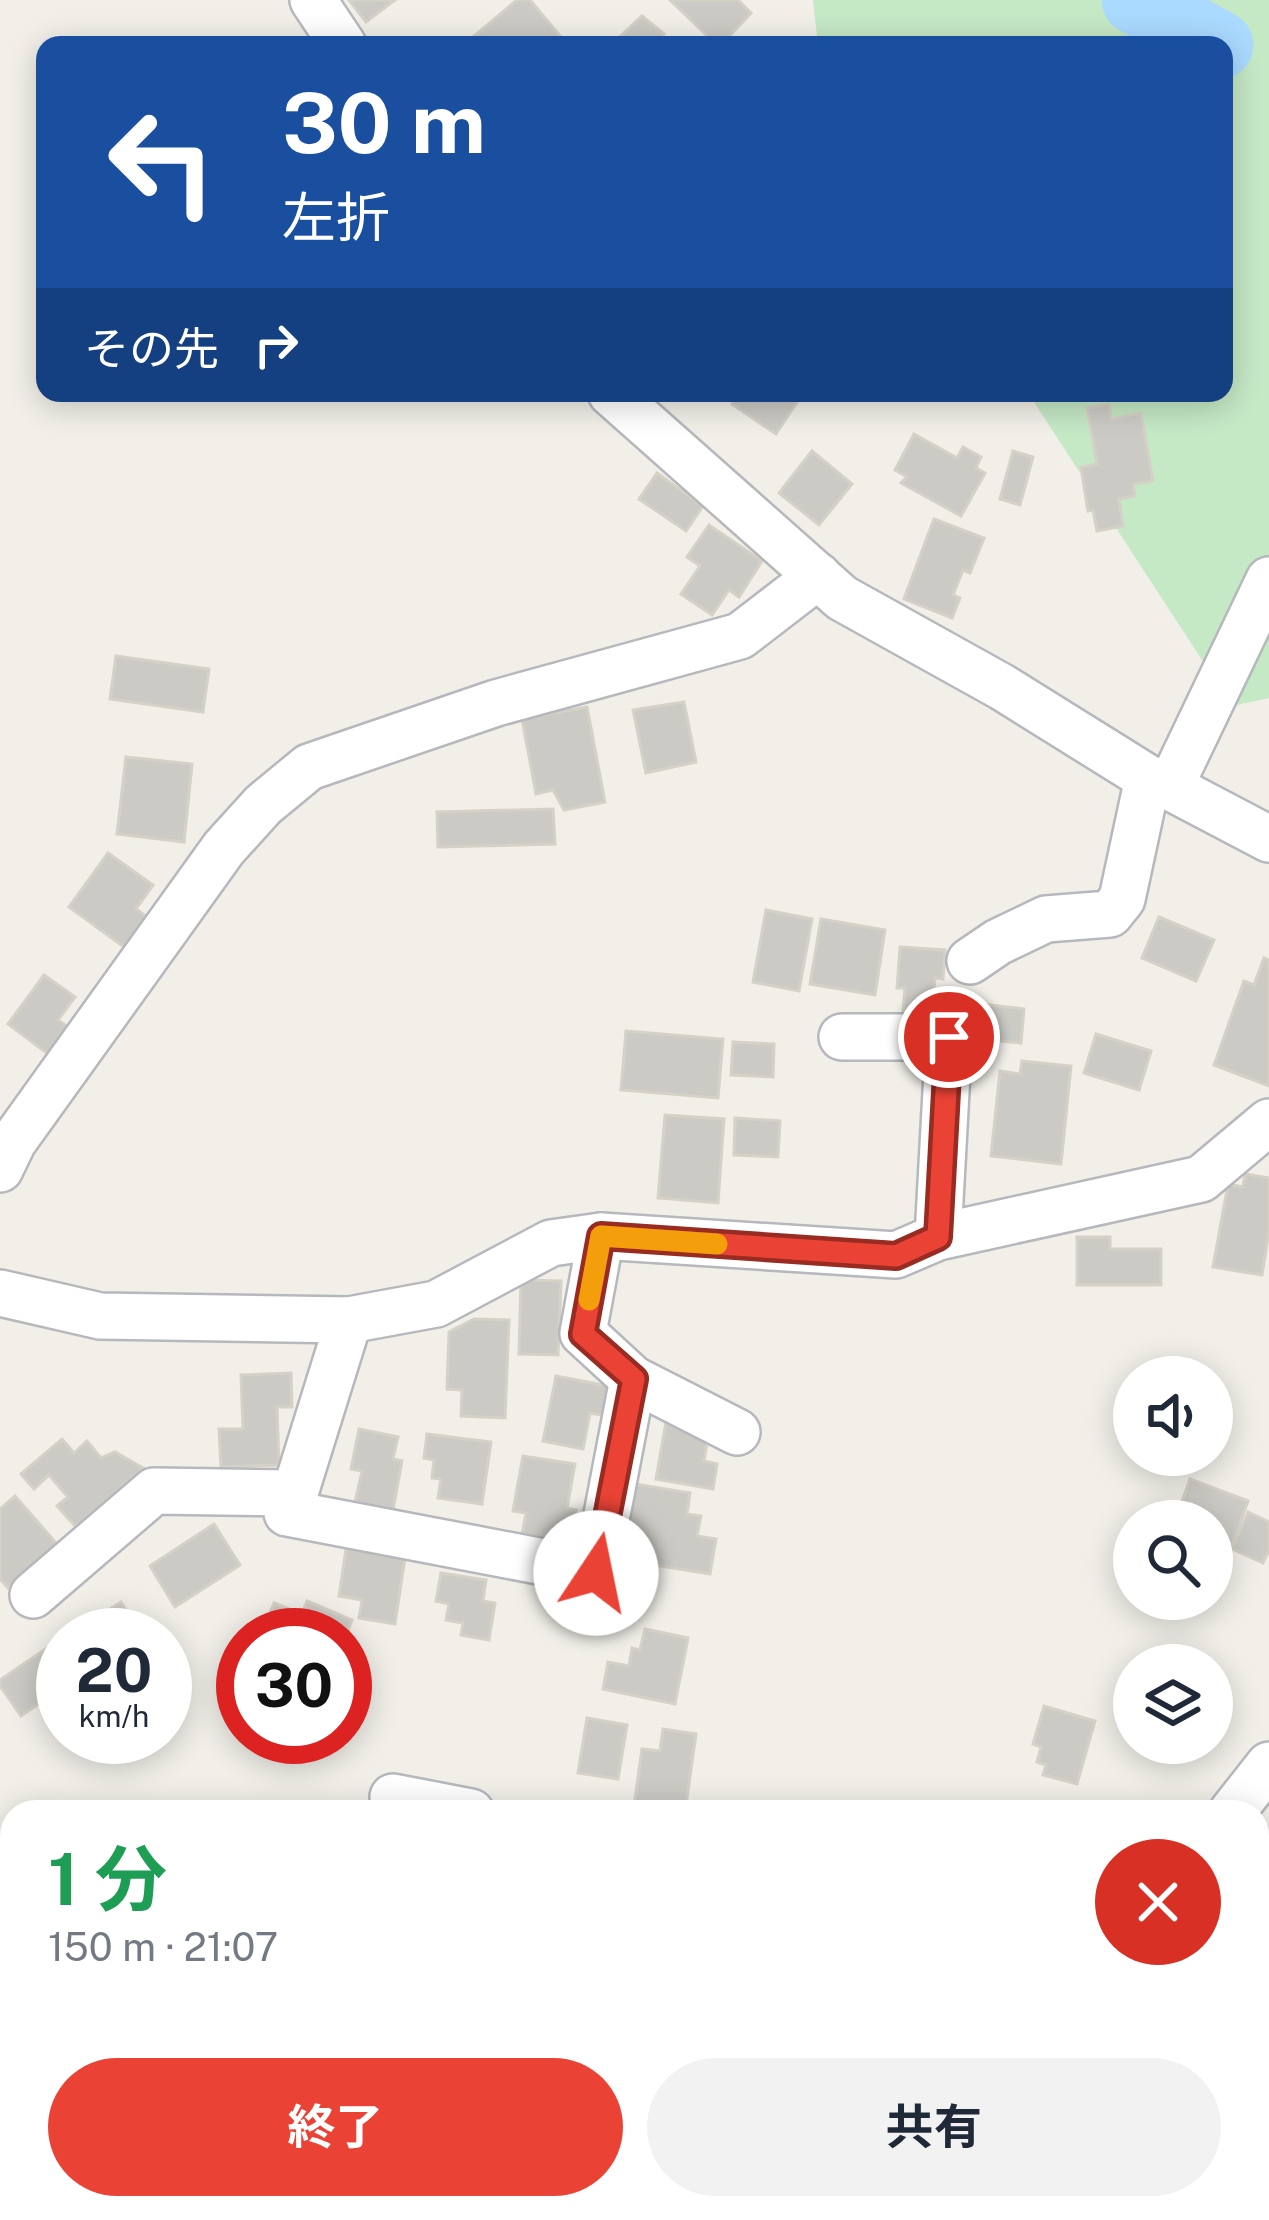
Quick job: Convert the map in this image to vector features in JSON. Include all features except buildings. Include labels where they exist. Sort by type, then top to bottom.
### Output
[{"type":"street","points":[[313,0],[337,36]]},
{"type":"street","points":[[632,402],[842,598],[1002,687],[1159,783],[1269,839]]},
{"type":"street","points":[[0,1169],[13,1142],[224,848],[263,805],[309,767],[496,703],[740,636],[818,576]]},
{"type":"street","points":[[970,961],[1046,919],[1110,914],[1122,899],[1159,783],[1269,580]]},
{"type":"street","points":[[842,1037],[949,1037],[938,1237]]},
{"type":"street","points":[[0,1293],[100,1316],[350,1320],[436,1304],[550,1243],[601,1236],[896,1256],[938,1237],[1202,1179],[1269,1122]]},
{"type":"street","points":[[601,1236],[583,1334],[634,1379],[737,1432]]},
{"type":"street","points":[[350,1320],[287,1513],[596,1573],[634,1379]]},
{"type":"street","points":[[33,1595],[154,1491],[295,1492]]},
{"type":"street","points":[[1242,1800],[1267,1771]]},
{"type":"street","points":[[393,1797],[409,1800]]},
{"type":"green space","points":[[813,0],[1269,0],[1269,698],[1232,706],[1034,402],[1233,402],[1233,36],[817,36]]},
{"type":"waterway","points":[[1136,0],[1202,36]]},
{"type":"slow traffic","points":[[589,1300],[601,1236],[717,1244]]},
{"type":"route","points":[[596,1573],[634,1379],[583,1334],[601,1236],[896,1256],[938,1237],[949,1037]]}]
